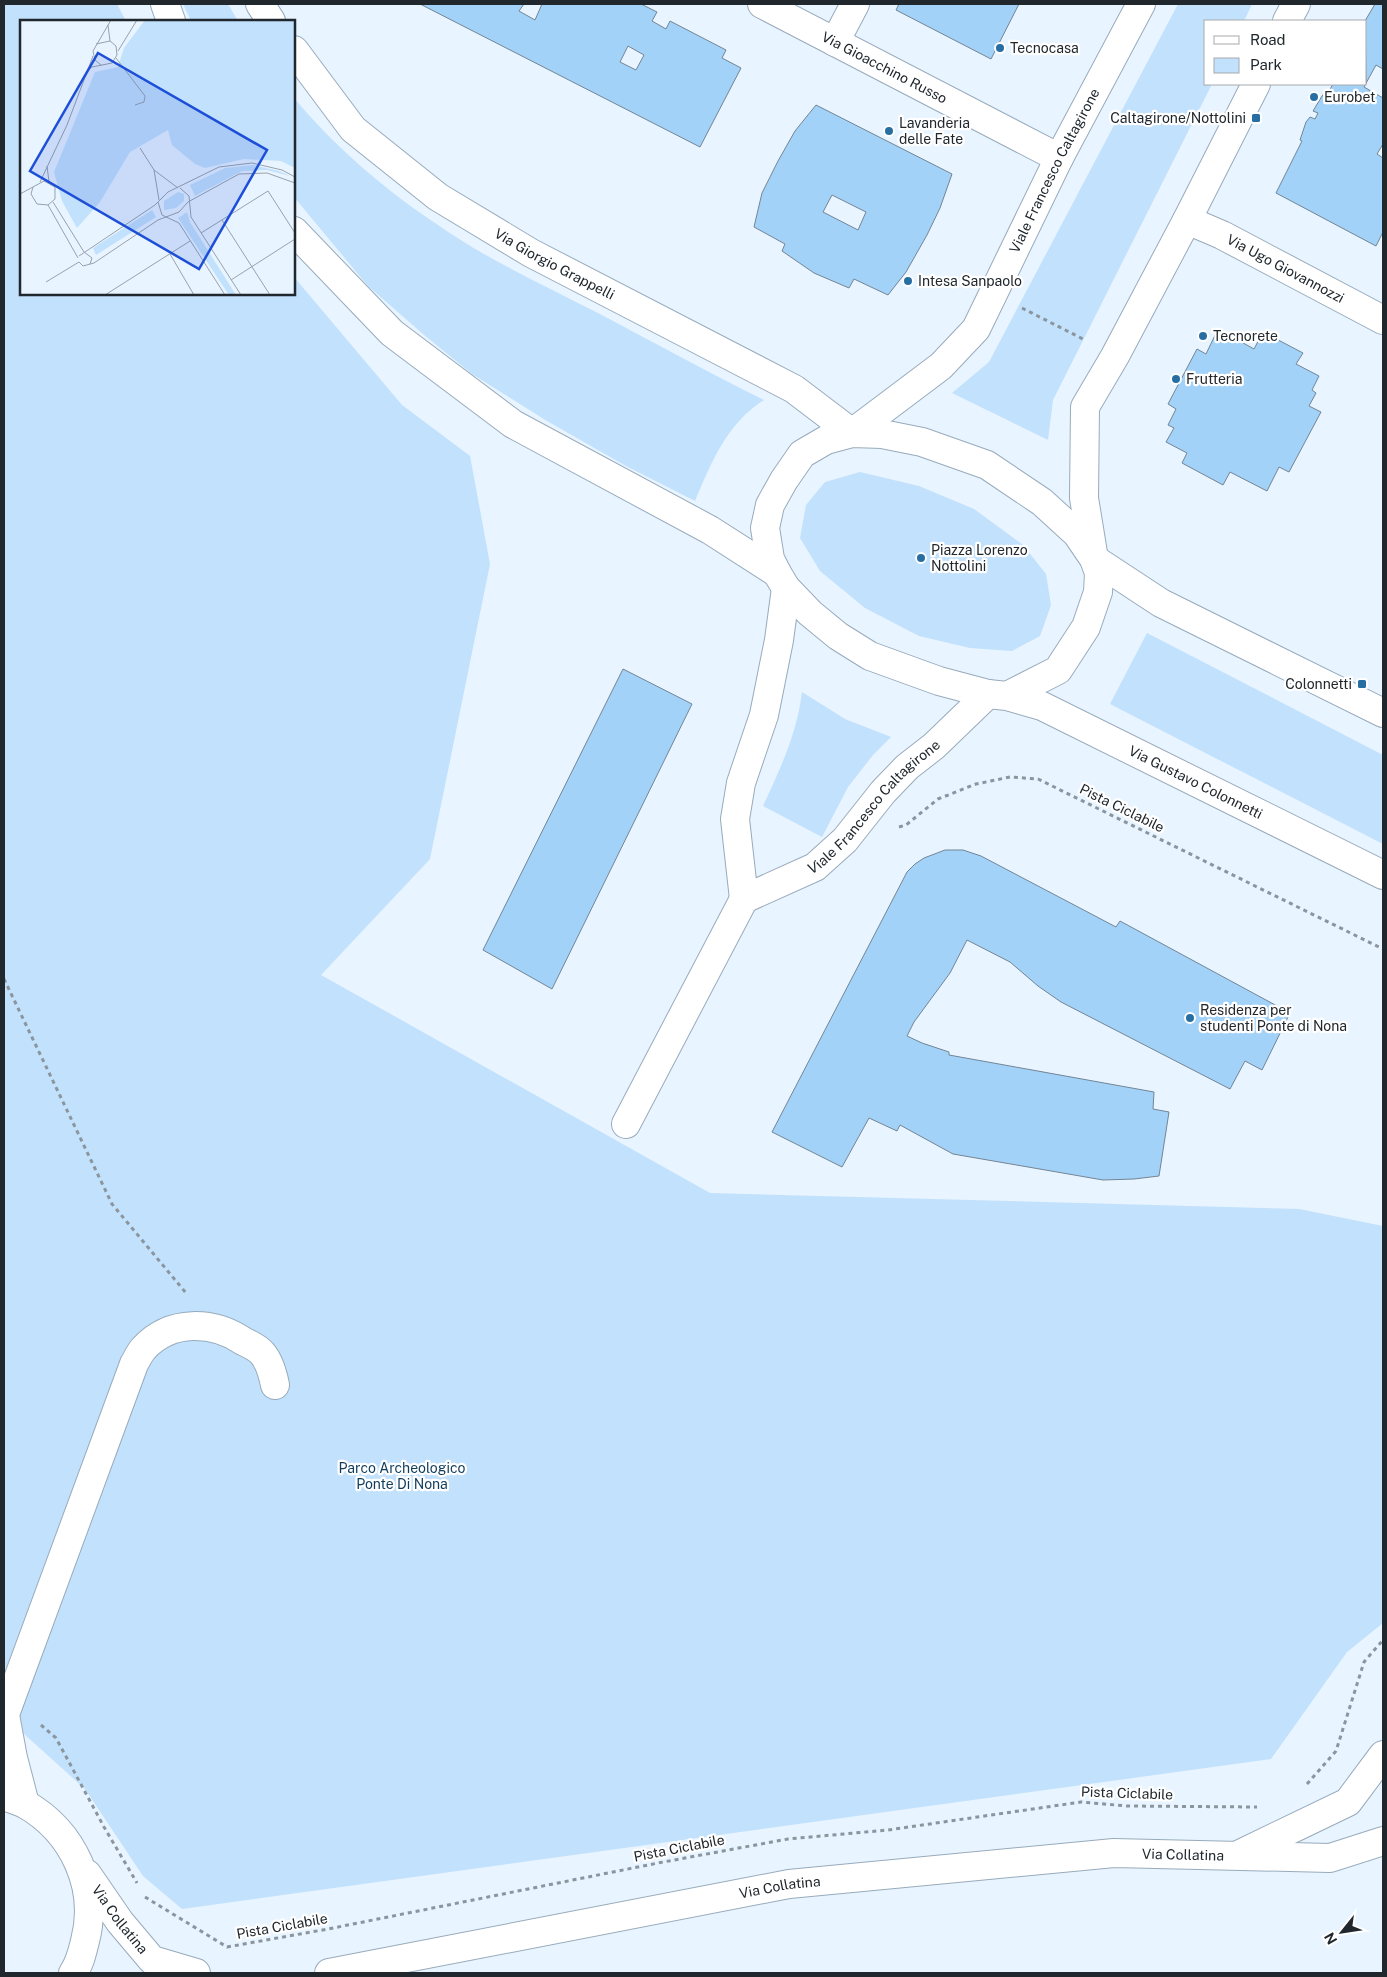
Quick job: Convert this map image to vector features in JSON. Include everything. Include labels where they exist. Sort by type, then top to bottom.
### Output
[{"type":"street","points":[[165,4],[171,20]]},
{"type":"street","points":[[260,4],[271,20]]},
{"type":"street","name":"Via Gioacchino Russo","points":[[762,4],[1059,158]]},
{"type":"street","points":[[835,42],[855,4]]},
{"type":"street","name":"Viale Francesco Caltagirone","points":[[852,433],[941,366],[976,329],[1059,158],[1141,4]]},
{"type":"street","points":[[1288,20],[1296,4]]},
{"type":"street","name":"Via Giorgio Grappelli","points":[[295,51],[354,129],[438,197],[531,253],[794,389],[852,433]]},
{"type":"street","points":[[295,232],[392,333],[513,424],[710,530],[781,580],[810,613],[838,636],[870,656],[939,681],[998,695],[1058,670],[1086,627],[1098,592],[1099,573],[1094,559],[1084,498],[1084,407],[1115,356],[1255,85]]},
{"type":"street","name":"Via Ugo Giovannozzi","points":[[1187,220],[1222,235],[1383,320]]},
{"type":"street","points":[[626,1124],[744,899],[735,818],[741,783],[764,715],[779,640],[781,580],[770,559],[765,528],[770,505],[802,454],[826,440],[852,433],[882,434],[922,442],[987,465],[1042,502],[1077,534],[1094,559],[1161,603],[1383,713]]},
{"type":"street","name":"Viale Francesco Caltagirone","points":[[744,899],[815,867],[845,840],[883,792],[907,766],[998,695]]},
{"type":"street","name":"Via Gustavo Colonnetti","points":[[998,695],[1042,706],[1383,875]]},
{"type":"street","points":[[73,1973],[79,1964],[89,1925],[89,1894],[81,1865],[66,1840],[48,1821],[14,1800],[13,1758],[6,1713],[134,1364],[144,1348],[164,1333],[183,1326],[206,1326],[232,1334],[262,1353],[271,1368],[275,1385]]},
{"type":"street","name":"Via Collatina","points":[[1237,1855],[1348,1802],[1383,1754]]},
{"type":"street","name":"Via Collatina","points":[[329,1973],[789,1884],[1114,1853],[1330,1858],[1383,1841]]},
{"type":"street","name":"Via Collatina","points":[[81,1865],[120,1922],[152,1960],[196,1973]]},
{"type":"path","points":[[1020,307],[1088,342]]},
{"type":"path","name":"Pista Ciclabile","points":[[845,840],[876,837],[906,825],[938,799],[976,784],[1010,777],[1038,779],[1383,949]]},
{"type":"path","points":[[4,979],[112,1204],[187,1294]]},
{"type":"path","points":[[1303,1788],[1336,1751],[1364,1662],[1383,1640]]},
{"type":"path","name":"Pista Ciclabile","points":[[6,1713],[36,1720],[56,1738],[104,1827],[145,1897],[227,1947],[788,1839],[888,1830],[1081,1802],[1127,1806],[1258,1808]]},
{"type":"green space","name":"Parco Archeologico Ponte Di Nona","points":[[4,4],[117,4],[125,20],[20,20],[20,295],[295,295],[295,278],[402,405],[470,456],[490,564],[430,859],[321,975],[710,1193],[1299,1209],[1383,1226],[1383,1623],[1347,1652],[1271,1759],[182,1909],[143,1876],[85,1789],[23,1733],[4,1736]]},
{"type":"green space","points":[[183,4],[228,4],[237,20],[191,20]]},
{"type":"green space","points":[[1178,4],[1252,4],[1244,20],[1204,20],[1204,85],[1211,85],[1053,400],[1048,440],[952,393],[989,362]]},
{"type":"green space","points":[[295,99],[309,116],[361,166],[399,197],[457,238],[517,272],[764,400],[751,409],[730,432],[714,458],[695,501],[626,466],[547,421],[472,374],[368,286],[295,198]]},
{"type":"green space","points":[[860,472],[919,486],[974,509],[1023,545],[1046,574],[1051,605],[1040,636],[1012,651],[970,648],[919,636],[865,608],[820,571],[800,538],[806,505],[825,482]]},
{"type":"green space","points":[[1147,633],[1383,755],[1383,844],[1110,704]]},
{"type":"green space","points":[[802,692],[845,719],[891,737],[873,755],[848,787],[822,837],[763,806],[792,737]]},
{"type":"building","points":[[420,4],[524,4],[519,11],[535,20],[542,4],[641,4],[657,12],[652,21],[666,29],[670,21],[726,50],[722,58],[741,68],[700,147]],"holes":[[[628,46],[644,55],[636,70],[620,62]]]},
{"type":"building","points":[[899,4],[1019,4],[991,59],[896,10]]},
{"type":"building","points":[[1375,4],[1383,4],[1383,69],[1376,65],[1367,81],[1366,20]]},
{"type":"building","points":[[1332,85],[1365,85],[1364,87],[1383,98],[1383,144],[1377,154],[1383,158],[1383,232],[1376,246],[1276,193],[1302,141],[1300,140],[1306,122],[1310,117],[1315,119],[1318,113],[1313,111],[1322,96],[1327,90],[1329,91]]},
{"type":"building","points":[[816,105],[952,174],[940,208],[927,235],[906,272],[888,295],[854,279],[849,288],[814,273],[782,251],[785,244],[754,227],[762,193],[795,131]],"holes":[[[832,195],[866,212],[858,230],[823,212]]]},
{"type":"building","points":[[1218,329],[1254,349],[1263,332],[1303,353],[1296,364],[1319,376],[1312,390],[1316,393],[1309,406],[1321,412],[1289,472],[1279,467],[1267,491],[1230,472],[1223,485],[1182,463],[1187,453],[1166,442],[1174,428],[1168,425],[1176,409],[1168,404],[1197,349],[1206,354]]},
{"type":"building","points":[[623,669],[692,704],[552,989],[483,950]]},
{"type":"building","name":"Residenza per studenti Ponte di Nona","points":[[945,850],[963,850],[981,856],[1116,927],[1120,921],[1290,1013],[1262,1070],[1245,1061],[1230,1089],[1061,1002],[1038,986],[1010,962],[967,940],[950,973],[914,1022],[907,1036],[949,1052],[949,1055],[1154,1092],[1153,1109],[1169,1112],[1159,1176],[1103,1180],[953,1154],[900,1125],[897,1131],[869,1118],[842,1167],[772,1132],[907,872],[924,858]]},
{"type":"place","name":"Tecnocasa","points":[[1000,48]]},
{"type":"place","name":"Eurobet","points":[[1314,97]]},
{"type":"place","name":"Caltagirone/Nottolini","points":[[1256,118]]},
{"type":"place","name":"Lavanderia delle Fate","points":[[889,131]]},
{"type":"place","name":"Intesa Sanpaolo","points":[[908,281]]},
{"type":"place","name":"Tecnorete","points":[[1203,336]]},
{"type":"place","name":"Frutteria","points":[[1176,379]]},
{"type":"place","name":"Piazza Lorenzo Nottolini","points":[[921,558]]},
{"type":"place","name":"Colonnetti","points":[[1362,684]]},
{"type":"place","name":"Residenza per studenti Ponte di Nona","points":[[1190,1018]]}]
